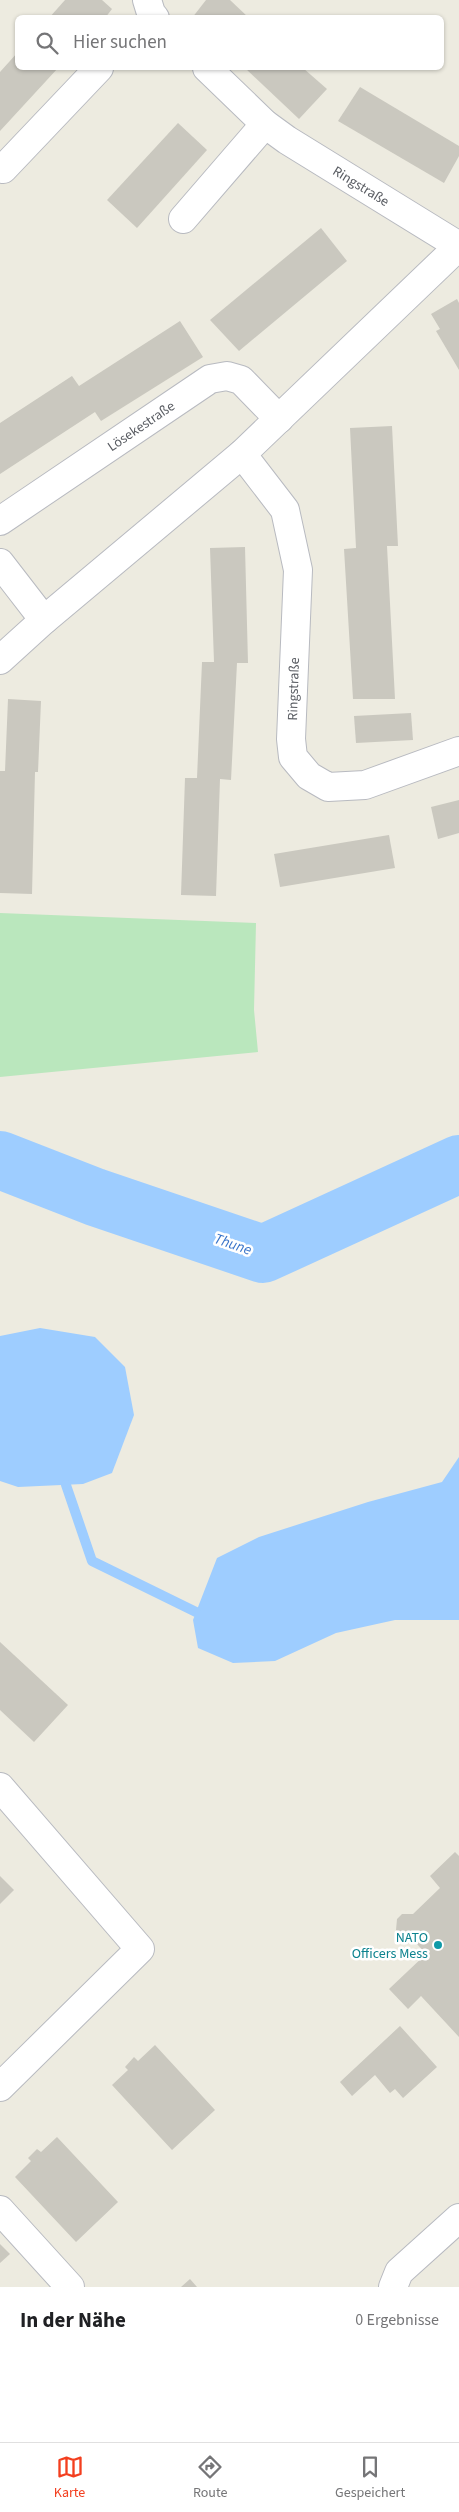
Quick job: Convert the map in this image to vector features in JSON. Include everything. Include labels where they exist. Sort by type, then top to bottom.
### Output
[{"type":"street","points":[[2,169],[97,70]]},
{"type":"street","name":"Ringstraße","points":[[209,70],[265,124],[287,140],[459,246]]},
{"type":"street","points":[[183,218],[265,124]]},
{"type":"street","points":[[0,660],[44,620],[242,454],[459,246]]},
{"type":"street","name":"Lösekestraße","points":[[0,522],[210,379],[227,376],[241,380],[278,419]]},
{"type":"street","name":"Ringstraße","points":[[242,454],[285,510],[298,570],[291,738],[293,757],[310,776],[328,787],[365,785],[459,751]]},
{"type":"street","points":[[0,563],[44,620]]},
{"type":"street","points":[[0,1787],[140,1949],[0,2087]]},
{"type":"street","points":[[0,2210],[70,2287]]},
{"type":"street","points":[[393,2287],[399,2272],[459,2218]]},
{"type":"green space","points":[[0,913],[256,923],[254,1010],[258,1052],[0,1077]]},
{"type":"water","points":[[40,1328],[95,1337],[125,1367],[134,1415],[112,1473],[83,1484],[18,1487],[0,1481],[0,1336]]},
{"type":"water","points":[[459,1457],[459,1620],[395,1620],[336,1633],[275,1661],[233,1663],[198,1648],[193,1620],[217,1558],[259,1537],[368,1502],[442,1482]]},
{"type":"building","points":[[65,0],[102,0],[112,9],[107,15],[52,15]]},
{"type":"building","points":[[206,0],[230,0],[246,15],[194,15]]},
{"type":"building","points":[[15,55],[15,70],[56,70],[0,131],[0,72]]},
{"type":"building","points":[[247,70],[305,70],[327,89],[299,119]]},
{"type":"building","points":[[360,87],[459,146],[459,156],[444,183],[338,121]]},
{"type":"building","points":[[178,123],[207,150],[137,228],[107,200]]},
{"type":"building","points":[[321,228],[347,261],[239,351],[210,320]]},
{"type":"building","points":[[457,299],[459,303],[459,370],[436,331],[440,329],[431,314]]},
{"type":"building","points":[[180,321],[203,357],[101,421],[95,412],[0,474],[0,423],[72,376],[79,386]]},
{"type":"building","points":[[392,426],[398,546],[387,546],[395,699],[353,699],[344,549],[356,548],[350,428]]},
{"type":"building","points":[[245,547],[248,663],[237,663],[231,780],[220,779],[216,896],[181,895],[185,778],[197,778],[202,662],[214,662],[210,548]]},
{"type":"building","points":[[8,699],[41,701],[38,772],[35,772],[32,894],[0,893],[0,771],[5,771]]},
{"type":"building","points":[[411,713],[413,740],[356,743],[354,716]]},
{"type":"building","points":[[459,800],[459,833],[438,839],[431,807]]},
{"type":"building","points":[[389,835],[395,868],[280,887],[274,854]]},
{"type":"building","points":[[0,1642],[68,1705],[34,1742],[0,1710]]},
{"type":"building","name":"NATO Officers Mess","points":[[455,1852],[459,1856],[459,2037],[421,1996],[408,2009],[389,1989],[426,1954],[409,1935],[401,1935],[396,1930],[397,1919],[402,1914],[413,1914],[440,1888],[430,1876]]},
{"type":"building","points":[[0,1876],[14,1890],[0,1904]]},
{"type":"building","points":[[400,2026],[437,2067],[403,2098],[395,2089],[390,2093],[375,2075],[352,2096],[340,2082]]},
{"type":"building","points":[[155,2045],[215,2110],[172,2150],[112,2085],[128,2070],[125,2067],[134,2057],[138,2061]]},
{"type":"building","points":[[57,2137],[118,2202],[76,2242],[15,2177],[31,2161],[28,2158],[37,2149],[41,2152]]},
{"type":"building","points":[[0,2244],[10,2254],[0,2263]]},
{"type":"building","points":[[190,2279],[197,2287],[181,2287]]},
{"type":"waterway","name":"Thune","points":[[0,1160],[95,1197],[263,1254],[459,1164]]},
{"type":"waterway","points":[[66,1485],[92,1561],[196,1612]]},
{"type":"place","name":"NATO Officers Mess","points":[[438,1945]]}]
